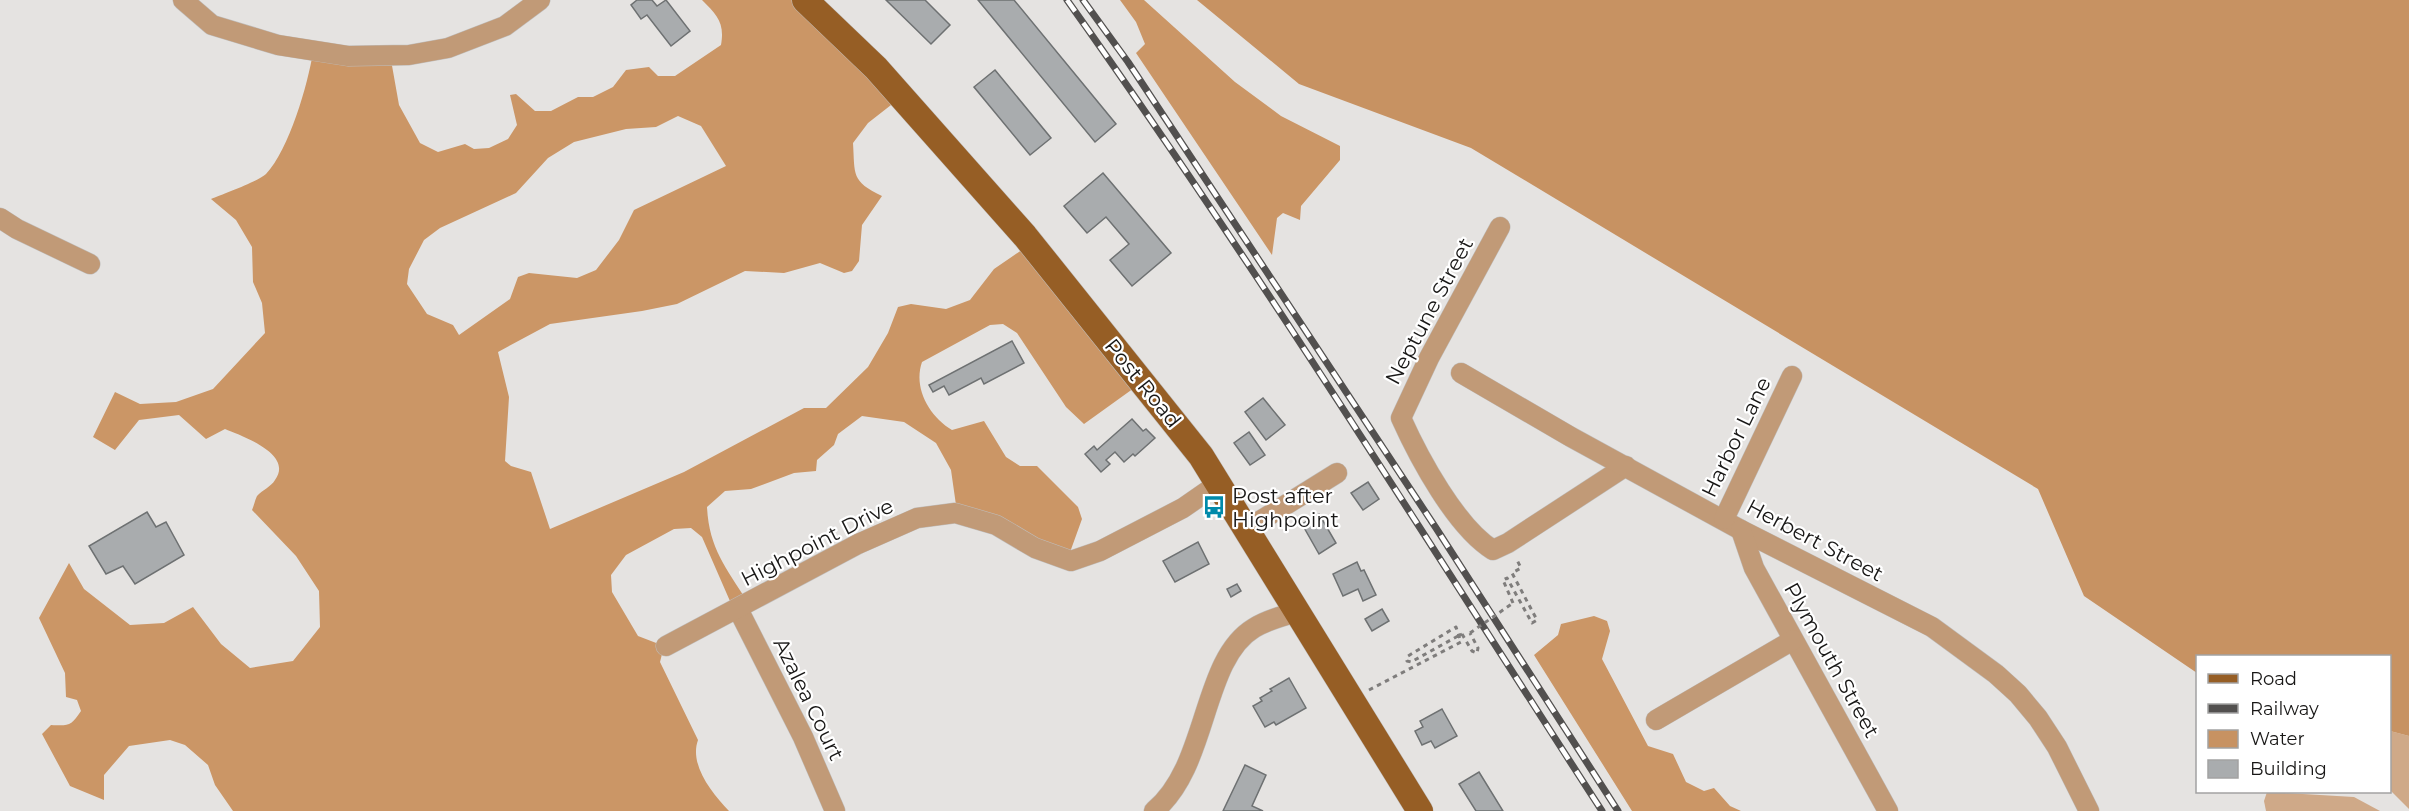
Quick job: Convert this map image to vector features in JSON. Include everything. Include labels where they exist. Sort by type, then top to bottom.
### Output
[{"type":"main road","name":"Post Road","points":[[805,0],[876,68],[1025,236],[1201,456],[1419,811]]},
{"type":"street","points":[[183,0],[212,25],[278,45],[348,56],[410,55],[448,48],[505,26],[540,0]]},
{"type":"street","points":[[0,218],[90,264]]},
{"type":"street","name":"Neptune Street","points":[[1500,228],[1429,358],[1401,418],[1415,450],[1457,513],[1479,541],[1493,550],[1508,543]]},
{"type":"street","name":"Herbert Street","points":[[1461,373],[1741,530],[1932,627],[1996,674],[2019,694],[2057,747],[2089,811]]},
{"type":"street","name":"Harbor Lane","points":[[1724,519],[1792,376]]},
{"type":"street","points":[[1508,543],[1626,466]]},
{"type":"street","points":[[1247,529],[1337,473]]},
{"type":"street","name":"Highpoint Drive","points":[[666,646],[858,544],[917,518],[955,513],[996,525],[1035,548],[1071,561],[1100,551],[1183,508],[1219,483]]},
{"type":"street","name":"Plymouth Street","points":[[1741,530],[1754,568],[1888,811]]},
{"type":"street","name":"Azalea Court","points":[[738,609],[803,737],[835,811]]},
{"type":"street","points":[[1154,811],[1173,790],[1193,754],[1219,677],[1238,641],[1253,628],[1297,612]]},
{"type":"street","points":[[1656,720],[1793,640]]},
{"type":"path","points":[[1351,699],[1461,642],[1456,627],[1408,656],[1407,661],[1411,662],[1460,635],[1472,651],[1477,653],[1478,648],[1470,633],[1513,603],[1503,580],[1507,578],[1532,623],[1537,620],[1512,573],[1521,568],[1508,543]]},
{"type":"shaded area","points":[[702,0],[805,0],[900,98],[868,123],[853,143],[857,176],[865,186],[882,196],[862,225],[859,261],[852,271],[844,273],[820,263],[784,273],[745,271],[677,304],[550,324],[498,352],[509,397],[505,461],[511,466],[531,472],[550,529],[684,472],[804,408],[826,408],[868,367],[888,333],[898,307],[911,304],[946,309],[970,300],[994,269],[1029,245],[1141,383],[1084,424],[1066,407],[1017,333],[1003,324],[990,325],[922,362],[921,391],[936,417],[952,430],[984,421],[1006,457],[1020,466],[1037,466],[1078,507],[1082,519],[1069,555],[957,512],[951,470],[936,443],[904,422],[862,416],[838,434],[834,445],[817,460],[816,471],[794,473],[751,489],[725,491],[707,507],[708,521],[715,546],[747,601],[733,608],[702,537],[691,528],[674,529],[626,555],[611,575],[612,592],[638,636],[664,646],[660,662],[698,740],[696,749],[699,769],[709,787],[729,811],[233,811],[215,785],[208,765],[185,745],[170,740],[129,746],[104,775],[104,800],[70,786],[42,734],[51,725],[69,724],[81,711],[77,700],[66,697],[65,673],[39,618],[69,563],[84,589],[130,625],[164,623],[193,607],[221,644],[250,668],[293,661],[320,627],[319,591],[296,556],[252,510],[257,496],[275,480],[279,471],[278,462],[264,447],[225,429],[206,439],[179,415],[139,420],[115,450],[93,437],[115,392],[140,404],[176,402],[213,389],[265,333],[262,303],[253,282],[252,247],[236,220],[211,199],[262,177],[274,163],[296,116],[313,52],[391,60],[399,105],[420,143],[438,152],[465,144],[474,149],[489,148],[508,139],[517,125],[510,95],[516,94],[535,111],[551,111],[578,97],[593,97],[613,87],[626,70],[649,67],[658,76],[675,76],[721,45],[722,31],[719,20]],"holes":[[[678,116],[701,126],[726,166],[634,210],[619,240],[596,270],[577,278],[529,273],[518,277],[510,299],[459,335],[453,325],[427,314],[407,284],[409,269],[424,240],[440,228],[516,193],[548,158],[574,142],[626,129],[656,127]]]},
{"type":"shaded area","points":[[1120,0],[1144,0],[1235,82],[1281,116],[1340,146],[1340,160],[1301,206],[1300,220],[1283,213],[1277,218],[1272,255],[1136,53],[1145,44],[1136,22]]},
{"type":"shaded area","points":[[1594,616],[1607,621],[1610,631],[1602,659],[1648,746],[1673,754],[1686,782],[1704,791],[1714,788],[1730,806],[1741,811],[1632,811],[1534,655],[1558,635],[1561,624]]},
{"type":"shaded area","points":[[2391,731],[2409,736],[2409,809],[2391,791]]},
{"type":"shaded area","points":[[2267,793],[2354,797],[2380,811],[2266,811],[2264,801]]},
{"type":"water","points":[[1197,0],[2409,0],[2409,736],[2391,731],[2391,655],[2196,655],[2196,672],[2084,596],[2038,489],[1471,148],[1299,84]]},
{"type":"building","points":[[637,0],[652,0],[657,6],[666,0],[690,31],[671,46],[647,15],[641,19],[631,5]]},
{"type":"building","points":[[886,0],[925,0],[950,25],[931,44]]},
{"type":"building","points":[[978,0],[1014,0],[1116,124],[1095,142]]},
{"type":"building","points":[[995,70],[1051,138],[1030,155],[974,87]]},
{"type":"building","points":[[1103,173],[1171,253],[1132,286],[1110,260],[1129,244],[1106,217],[1087,233],[1064,206]]},
{"type":"building","points":[[1012,341],[1024,363],[984,384],[981,378],[949,395],[944,386],[933,392],[929,385]]},
{"type":"building","points":[[1263,398],[1285,425],[1266,440],[1245,412]]},
{"type":"building","points":[[1132,419],[1143,431],[1146,429],[1155,438],[1135,456],[1133,454],[1124,462],[1115,452],[1106,460],[1110,464],[1101,472],[1085,454],[1094,446],[1097,450]]},
{"type":"building","points":[[1249,432],[1265,455],[1250,465],[1234,443]]},
{"type":"building","points":[[1368,482],[1379,499],[1363,510],[1351,493]]},
{"type":"building","points":[[147,512],[156,527],[166,522],[184,555],[135,584],[123,566],[106,574],[89,546]]},
{"type":"building","points":[[1319,514],[1336,543],[1319,554],[1302,524]]},
{"type":"building","points":[[1198,542],[1209,564],[1175,582],[1163,561]]},
{"type":"building","points":[[1357,562],[1361,571],[1364,570],[1376,595],[1363,601],[1358,589],[1343,596],[1333,574]]},
{"type":"building","points":[[1237,584],[1241,591],[1231,597],[1227,589]]},
{"type":"building","points":[[1382,609],[1389,621],[1372,631],[1365,619]]},
{"type":"building","points":[[1289,678],[1306,708],[1276,725],[1274,722],[1265,727],[1253,706],[1262,701],[1260,698],[1272,691],[1270,689]]},
{"type":"building","points":[[1442,709],[1457,736],[1435,748],[1431,741],[1422,745],[1415,731],[1423,727],[1420,721]]},
{"type":"building","points":[[1245,765],[1266,775],[1252,806],[1263,811],[1223,811]]},
{"type":"building","points":[[1479,772],[1503,811],[1476,811],[1459,784]]},
{"type":"railway","points":[[1067,0],[1137,99],[1272,301],[1602,811]]},
{"type":"railway","points":[[1083,0],[1128,62],[1436,528],[1618,811]]},
{"type":"place","name":"Post after Highpoint","points":[[1214,507]]}]
